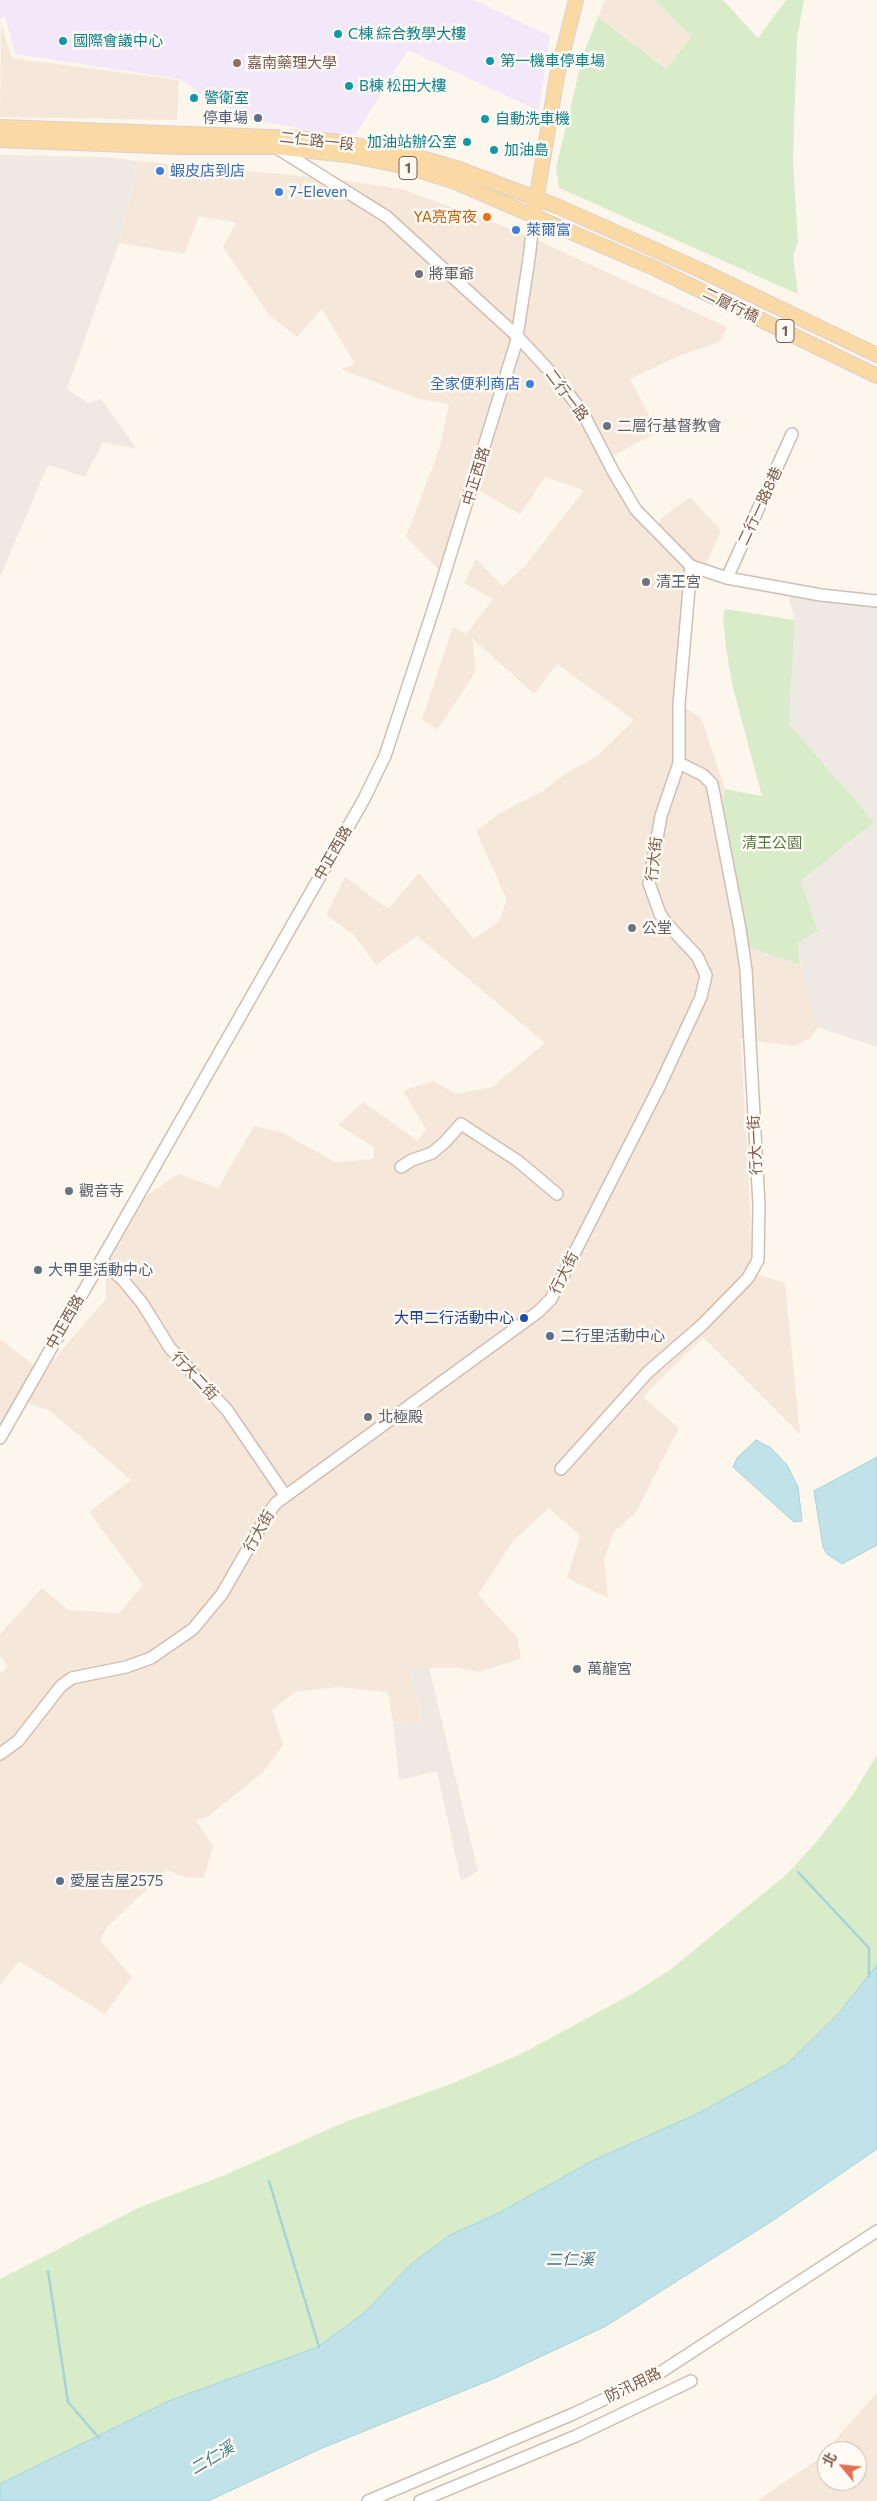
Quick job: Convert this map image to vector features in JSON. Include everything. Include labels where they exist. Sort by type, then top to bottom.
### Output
[{"type":"main road","points":[[534,215],[560,65],[576,0]]},
{"type":"main road","name":"二仁路一段","points":[[0,127],[262,136],[340,142],[415,156],[459,169],[536,199],[700,270]]},
{"type":"main road","name":"二仁路一段","points":[[0,140],[180,147],[276,147],[354,156],[411,168],[454,182],[534,215],[693,286]]},
{"type":"main road","name":"二層行橋","points":[[700,270],[877,355]]},
{"type":"main road","name":"二層行橋","points":[[693,286],[877,376]]},
{"type":"street","name":"二行一路","points":[[262,136],[276,147],[387,217],[517,336],[558,380],[583,413],[614,473],[636,510],[691,566],[727,578],[821,595],[877,601]]},
{"type":"street","name":"中正西路","points":[[0,1438],[367,792],[385,756],[437,598],[517,336],[534,215]]},
{"type":"street","name":"二行一路8巷","points":[[727,578],[792,434]]},
{"type":"street","name":"行大街","points":[[0,1754],[18,1741],[61,1686],[72,1678],[126,1668],[151,1658],[193,1630],[222,1594],[268,1514],[285,1496],[538,1312],[551,1299],[690,1023],[706,975],[698,956],[667,924],[654,902],[649,883],[661,816],[679,762],[679,704],[691,566]]},
{"type":"street","name":"行大一街","points":[[561,1468],[648,1372],[702,1325],[748,1278],[758,1260],[759,1205],[746,970],[740,929],[712,784],[703,775],[679,762]]},
{"type":"street","points":[[401,1167],[412,1160],[432,1153],[446,1142],[461,1124],[518,1161],[557,1194]]},
{"type":"street","name":"行大二街","points":[[101,1260],[123,1280],[142,1303],[170,1348],[227,1410],[285,1496]]},
{"type":"street","name":"防汛用路","points":[[368,2501],[556,2422],[658,2374],[877,2231]]},
{"type":"street","points":[[420,2501],[576,2436],[692,2381]]},
{"type":"shaded area","name":"嘉南藥理大學","points":[[0,0],[474,0],[550,36],[539,111],[408,50],[355,136],[325,133],[237,117],[179,79],[15,54],[5,15],[0,20]]},
{"type":"shaded area","points":[[605,0],[655,0],[691,37],[666,69],[598,17]]},
{"type":"shaded area","points":[[1,23],[12,58],[179,80],[177,120],[0,117]]},
{"type":"shaded area","points":[[0,155],[106,157],[138,161],[119,243],[67,389],[88,403],[101,399],[137,449],[103,442],[85,477],[48,465],[0,577]]},
{"type":"shaded area","points":[[138,161],[335,179],[402,189],[519,232],[727,327],[720,342],[676,357],[630,379],[658,432],[607,459],[654,530],[663,517],[690,497],[721,530],[703,572],[692,567],[679,704],[701,718],[725,789],[719,819],[740,944],[800,965],[818,1027],[810,1039],[794,1046],[741,1039],[750,1209],[751,1252],[748,1271],[785,1283],[800,1434],[703,1337],[643,1397],[679,1428],[636,1512],[614,1532],[604,1560],[608,1598],[567,1578],[580,1536],[549,1508],[513,1541],[478,1595],[517,1637],[521,1659],[478,1672],[460,1668],[410,1668],[423,1724],[393,1722],[388,1692],[337,1687],[295,1692],[272,1710],[283,1745],[264,1771],[208,1817],[196,1820],[213,1846],[204,1878],[184,1877],[167,1870],[107,1927],[100,1940],[132,1977],[105,2014],[19,1961],[0,1985],[0,1674],[8,1667],[0,1656],[0,1634],[42,1588],[68,1610],[119,1613],[143,1585],[89,1512],[131,1480],[49,1410],[23,1402],[0,1440],[0,1339],[43,1372],[106,1299],[105,1251],[126,1210],[178,1174],[218,1188],[254,1126],[283,1133],[335,1162],[374,1159],[374,1147],[338,1125],[363,1102],[418,1141],[426,1129],[403,1091],[433,1081],[457,1094],[492,1087],[545,1043],[417,936],[376,965],[354,935],[326,915],[345,877],[388,909],[419,873],[474,939],[499,921],[507,900],[476,831],[500,813],[543,791],[568,772],[596,757],[634,720],[557,664],[534,694],[472,638],[476,668],[470,681],[437,730],[422,719],[453,627],[466,634],[493,599],[464,583],[476,559],[503,586],[526,565],[584,490],[545,477],[520,514],[471,486],[441,572],[406,537],[440,447],[449,404],[419,399],[341,369],[355,364],[322,309],[297,337],[269,315],[223,247],[236,223],[199,216],[184,254],[119,243]]},
{"type":"shaded area","points":[[786,589],[877,601],[877,1047],[818,1027],[802,974],[798,942],[818,930],[801,881],[874,822],[789,724],[795,620]]},
{"type":"shaded area","points":[[410,1668],[429,1668],[478,1871],[461,1881],[437,1771],[399,1780],[393,1722],[423,1724]]},
{"type":"shaded area","points":[[877,2393],[877,2501],[757,2501],[817,2460],[817,2491],[867,2491],[867,2441],[834,2441]]},
{"type":"green space","points":[[655,0],[723,0],[758,38],[786,0],[804,0],[797,38],[793,161],[798,242],[793,255],[798,294],[559,188],[556,168],[583,55],[598,17],[666,69],[691,37]]},
{"type":"green space","name":"清王公園","points":[[725,609],[795,620],[789,724],[874,822],[801,881],[818,931],[798,942],[800,965],[740,944],[719,819],[725,789],[762,796],[733,688],[726,648],[723,616]]},
{"type":"green space","points":[[877,1755],[877,1965],[839,2013],[787,2064],[701,2112],[592,2161],[497,2214],[450,2235],[411,2264],[364,2313],[318,2347],[171,2400],[0,2484],[0,2279],[140,2207],[225,2175],[345,2122],[451,2084],[523,2053],[632,1994],[670,1970],[787,1874],[818,1840],[854,1793]]},
{"type":"water","points":[[756,1440],[771,1448],[787,1465],[798,1487],[802,1521],[794,1522],[733,1467],[737,1458]]},
{"type":"water","points":[[877,1457],[877,1545],[842,1564],[827,1554],[823,1547],[814,1491]]},
{"type":"water","name":"二仁溪","points":[[877,1965],[877,2149],[772,2221],[606,2326],[493,2379],[320,2449],[208,2501],[0,2501],[0,2484],[171,2400],[318,2347],[364,2313],[411,2264],[450,2235],[497,2214],[592,2161],[701,2112],[787,2064],[839,2013]]},
{"type":"waterway","points":[[798,1872],[869,1948],[869,1977]]},
{"type":"waterway","points":[[269,2181],[319,2347]]},
{"type":"waterway","points":[[48,2271],[68,2402],[99,2438]]},
{"type":"place","name":"C棟 綜合教學大樓","points":[[338,34]]},
{"type":"place","name":"國際會議中心","points":[[63,41]]},
{"type":"place","name":"第一機車停車場","points":[[490,61]]},
{"type":"place","name":"嘉南藥理大學","points":[[237,63]]},
{"type":"place","name":"B棟 松田大樓","points":[[349,86]]},
{"type":"place","name":"警衛室","points":[[194,98]]},
{"type":"place","name":"停車場","points":[[258,118]]},
{"type":"place","name":"自動洗車機","points":[[485,119]]},
{"type":"place","name":"加油站辦公室","points":[[467,142]]},
{"type":"place","name":"加油島","points":[[494,150]]},
{"type":"place","name":"蝦皮店到店","points":[[160,171]]},
{"type":"place","name":"7-Eleven","points":[[279,192]]},
{"type":"place","name":"YA亮宵夜","points":[[487,217]]},
{"type":"place","name":"萊爾富","points":[[516,230]]},
{"type":"place","name":"將軍爺","points":[[419,274]]},
{"type":"place","name":"全家便利商店","points":[[530,384]]},
{"type":"place","name":"二層行基督教會","points":[[607,426]]},
{"type":"place","name":"清王宮","points":[[646,582]]},
{"type":"place","name":"公堂","points":[[632,928]]},
{"type":"place","name":"觀音寺","points":[[69,1191]]},
{"type":"place","name":"大甲里活動中心","points":[[38,1270]]},
{"type":"place","name":"大甲二行活動中心","points":[[524,1318]]},
{"type":"place","name":"二行里活動中心","points":[[550,1336]]},
{"type":"place","name":"北極殿","points":[[368,1417]]},
{"type":"place","name":"萬龍宮","points":[[577,1669]]},
{"type":"place","name":"愛屋吉屋2575","points":[[60,1881]]}]
